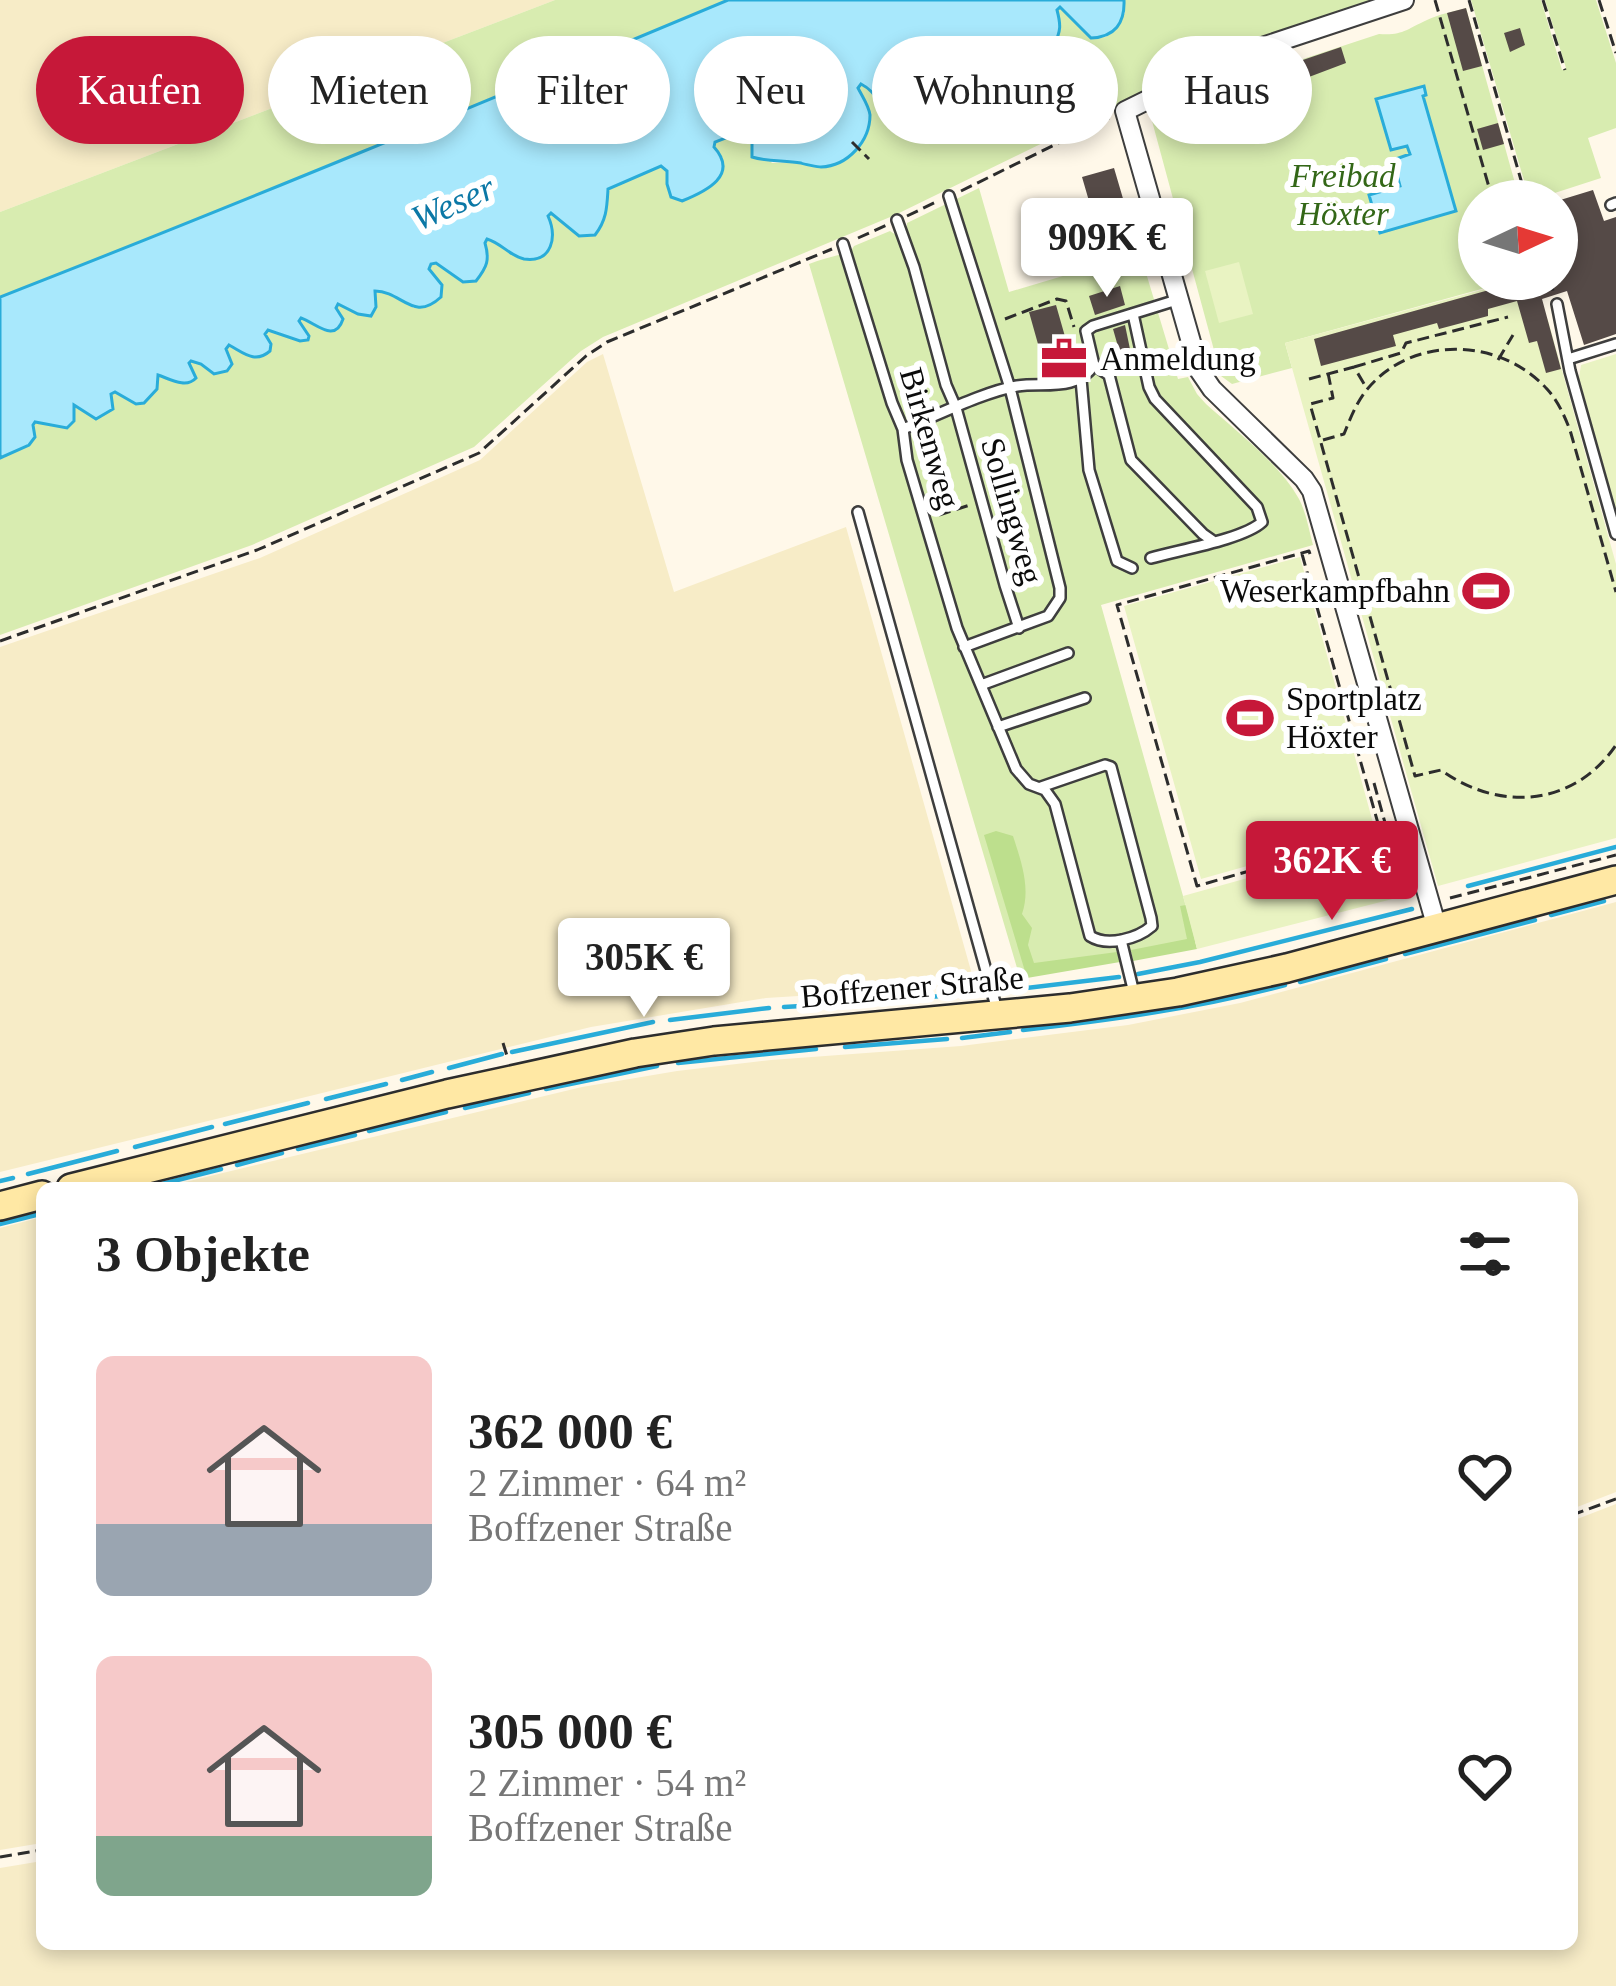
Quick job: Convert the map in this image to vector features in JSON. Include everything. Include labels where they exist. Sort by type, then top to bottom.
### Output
[{"type":"street","points":[[1404,0],[1241,54],[1125,111],[1199,370],[1312,491],[1434,919]]},
{"type":"street","name":"Boffzener Straße","points":[[95,1182],[614,1057],[714,1041],[998,1016],[1136,998],[1287,968],[1434,919],[1616,880]]},
{"type":"street","points":[[0,1206],[36,1197]]},
{"type":"lane","points":[[950,196],[1010,388],[1060,580],[1060,598],[1048,616],[964,647]]},
{"type":"lane","name":"Sollingweg","points":[[898,220],[1019,628]]},
{"type":"lane","name":"Birkenweg","points":[[843,244],[903,429],[907,460],[964,647],[1010,756],[1023,778],[1041,787],[1055,804],[1090,936],[1099,941],[1121,940]]},
{"type":"lane","points":[[1180,299],[1086,331],[1094,364],[1109,375],[1130,460],[1213,541]]},
{"type":"lane","points":[[1557,304],[1616,534]]},
{"type":"lane","points":[[1133,314],[1155,399],[1257,507],[1262,522],[1250,531],[1151,558]]},
{"type":"lane","points":[[1568,359],[1616,344]]},
{"type":"lane","points":[[903,429],[1010,388],[1068,384],[1081,379],[1094,364]]},
{"type":"lane","points":[[1081,379],[1089,470],[1118,561],[1132,568]]},
{"type":"lane","points":[[859,512],[998,1016]]},
{"type":"lane","points":[[981,685],[1068,653]]},
{"type":"lane","points":[[998,727],[1085,698]]},
{"type":"lane","points":[[1041,787],[1111,767],[1152,926],[1148,932],[1121,940],[1136,998]]},
{"type":"path","points":[[1435,0],[1487,180]]},
{"type":"path","points":[[1468,0],[1521,180]]},
{"type":"path","points":[[1543,0],[1564,70]]},
{"type":"path","points":[[1599,0],[1616,53]]},
{"type":"path","points":[[1118,114],[1125,111]]},
{"type":"path","points":[[852,142],[869,159]]},
{"type":"path","points":[[0,641],[257,550],[479,452],[586,356],[607,343],[898,220],[1055,144]]},
{"type":"path","points":[[990,322],[1058,299],[1066,301],[1075,329],[1086,331]]},
{"type":"path","points":[[1309,379],[1401,353],[1406,343],[1508,317]]},
{"type":"path","points":[[1499,358],[1513,335]]},
{"type":"path","points":[[1321,441],[1344,434],[1368,389],[1419,355],[1442,349],[1482,351],[1499,358],[1534,377],[1560,406],[1616,592]]},
{"type":"path","points":[[1354,367],[1368,389]]},
{"type":"path","points":[[1328,374],[1333,398],[1310,404],[1415,776],[1441,770],[1471,788],[1526,798],[1573,784],[1594,770],[1616,745]]},
{"type":"path","points":[[1315,570],[1309,550],[1117,605],[1197,886],[1387,832]]},
{"type":"path","points":[[1302,553],[1387,832]]},
{"type":"path","points":[[1374,783],[1387,832]]},
{"type":"path","points":[[1434,919],[1449,898],[1616,855]]},
{"type":"path","points":[[1578,1513],[1616,1498]]},
{"type":"path","points":[[0,1857],[36,1851]]},
{"type":"shaded area","points":[[0,0],[555,0],[461,36],[268,36],[268,110],[244,119],[244,36],[36,36],[36,144],[178,144],[0,212]]},
{"type":"shaded area","points":[[603,354],[674,592],[846,527],[975,985],[766,998],[591,1027],[0,1172],[0,647],[260,558],[480,460],[587,362]]},
{"type":"shaded area","points":[[1616,902],[1616,1492],[1578,1507],[1578,1182],[185,1182],[582,1087],[771,1060],[961,1046],[1128,1025],[1240,1003]]},
{"type":"shaded area","points":[[36,1219],[36,1844],[0,1850],[0,1228]]},
{"type":"shaded area","points":[[1616,1504],[1616,1986],[0,1986],[0,1868],[36,1862],[36,1950],[1578,1950],[1578,1519]]},
{"type":"green space","points":[[555,0],[728,0],[641,36],[495,36],[495,96],[471,106],[471,36],[461,36]]},
{"type":"green space","points":[[1124,0],[1381,0],[1273,36],[1142,36],[1142,94],[1118,106],[1118,36],[1107,36],[1125,13]]},
{"type":"green space","points":[[1471,0],[1541,0],[1562,70],[1566,68],[1545,0],[1596,0],[1616,63],[1616,128],[1588,138],[1601,178],[1578,185],[1578,180],[1524,180]]},
{"type":"green space","points":[[1060,6],[1090,36],[1057,36]]},
{"type":"green space","name":"Freibad Höxter","points":[[1466,8],[1514,180],[1458,180],[1458,295],[1285,343],[1292,368],[1232,384],[1221,376],[1158,144],[1312,144],[1312,56],[1379,34],[1399,33]]},
{"type":"green space","points":[[861,83],[872,90],[872,144],[1040,144],[895,215],[603,337],[581,351],[474,447],[252,545],[0,635],[0,458],[35,422],[45,425],[74,405],[115,392],[136,404],[157,375],[185,384],[191,361],[214,374],[229,345],[253,358],[268,330],[300,341],[301,318],[324,331],[342,319],[335,307],[338,304],[358,314],[376,307],[374,291],[382,289],[414,308],[431,264],[464,282],[476,281],[489,257],[487,239],[525,257],[544,256],[552,213],[579,236],[595,235],[604,218],[608,189],[661,166],[667,170],[667,184],[723,158],[714,144],[754,144],[772,163],[820,167],[866,138],[870,119],[857,88]]},
{"type":"green space","points":[[268,110],[268,144],[380,144],[0,297],[0,212],[178,144],[244,144],[244,119]]},
{"type":"green space","points":[[979,188],[1009,292],[1140,253],[1178,379],[1188,377],[1206,404],[1280,472],[1301,504],[1313,545],[1101,605],[1196,942],[1026,971],[1027,978],[1020,978],[809,264],[851,251],[890,231],[899,237],[907,234],[907,223]]},
{"type":"green space","points":[[1239,262],[1253,314],[1219,323],[1205,271]]},
{"type":"green space","name":"Weserkampfbahn","points":[[1458,296],[1458,300],[1535,300],[1548,320],[1616,564],[1616,838],[1438,886],[1285,343]]},
{"type":"green space","points":[[1616,354],[1616,510],[1579,378],[1581,365]]},
{"type":"green space","name":"Sportplatz Höxter","points":[[1300,557],[1375,830],[1201,879],[1124,606]]},
{"type":"green space","points":[[996,831],[1013,836],[1019,855],[1025,884],[1022,914],[1032,928],[1028,945],[1034,963],[1117,952],[1120,962],[1027,978],[984,835]]},
{"type":"green space","points":[[1395,837],[1412,894],[1197,949],[1183,896]]},
{"type":"green space","points":[[1186,905],[1197,949],[1133,961],[1131,950],[1187,939],[1180,906]]},
{"type":"water","name":"Weser","points":[[728,0],[1124,0],[1120,22],[1101,36],[1089,36],[1060,7],[1057,36],[872,36],[872,92],[861,84],[858,88],[869,112],[866,134],[840,162],[821,167],[752,157],[752,144],[848,144],[848,36],[694,36],[694,144],[715,144],[723,166],[710,187],[682,201],[671,197],[667,171],[661,166],[608,189],[604,218],[595,235],[579,236],[551,213],[552,239],[541,257],[524,259],[487,239],[486,263],[476,281],[463,282],[431,264],[429,269],[442,285],[441,297],[431,304],[415,307],[375,291],[371,316],[338,304],[343,319],[335,330],[301,318],[308,340],[268,330],[265,334],[271,344],[265,355],[250,356],[229,345],[232,364],[227,371],[214,374],[191,361],[196,378],[192,381],[158,375],[157,389],[144,403],[136,404],[115,392],[111,394],[113,409],[96,419],[74,405],[74,421],[67,428],[35,422],[35,437],[29,445],[0,458],[0,297],[380,144],[471,144],[471,106],[495,96],[495,144],[670,144],[670,36],[641,36]]},
{"type":"water","points":[[1424,86],[1456,211],[1380,233],[1369,195],[1400,186],[1393,160],[1410,154],[1407,146],[1391,150],[1376,99]]},
{"type":"building","points":[[1466,8],[1482,66],[1463,71],[1447,13]]},
{"type":"building","points":[[1520,28],[1525,45],[1510,52],[1504,33]]},
{"type":"building","points":[[1341,47],[1346,63],[1312,76],[1312,57]]},
{"type":"building","points":[[1498,123],[1504,144],[1483,150],[1477,129]]},
{"type":"building","points":[[1114,168],[1137,246],[1081,263],[1075,239],[1098,232],[1082,177]]},
{"type":"building","points":[[1593,190],[1604,221],[1616,217],[1616,334],[1584,345],[1570,300],[1578,300],[1578,195]]},
{"type":"building","points":[[1120,286],[1125,305],[1095,315],[1089,296]]},
{"type":"building","points":[[1458,299],[1542,300],[1561,369],[1546,373],[1537,341],[1529,343],[1517,301],[1488,309],[1488,316],[1393,335],[1396,346],[1321,366],[1314,339]]},
{"type":"building","points":[[1056,305],[1074,368],[1047,376],[1029,312]]},
{"type":"building","points":[[1125,325],[1131,354],[1121,357],[1113,329]]},
{"type":"waterway","points":[[1468,886],[1616,847]]},
{"type":"waterway","points":[[1551,915],[1604,901]]},
{"type":"waterway","points":[[1138,974],[1412,909]]},
{"type":"waterway","points":[[1405,954],[1535,920]]},
{"type":"waterway","points":[[1300,982],[1386,959]]},
{"type":"waterway","points":[[1002,991],[1119,977]]},
{"type":"waterway","points":[[1023,1030],[1155,1012],[1285,985]]},
{"type":"waterway","points":[[871,1002],[988,992]]},
{"type":"waterway","points":[[784,1007],[854,1003]]},
{"type":"waterway","points":[[670,1020],[769,1008]]},
{"type":"waterway","points":[[512,1052],[653,1022]]},
{"type":"waterway","points":[[962,1038],[1010,1032]]},
{"type":"waterway","points":[[845,1047],[947,1039]]},
{"type":"waterway","points":[[678,1063],[816,1049]]},
{"type":"waterway","points":[[449,1068],[502,1054]]},
{"type":"waterway","points":[[546,1089],[657,1066]]},
{"type":"waterway","points":[[402,1080],[432,1072]]},
{"type":"waterway","points":[[326,1099],[386,1084]]},
{"type":"waterway","points":[[465,1108],[529,1093]]},
{"type":"waterway","points":[[225,1124],[308,1103]]},
{"type":"waterway","points":[[369,1131],[446,1112]]},
{"type":"waterway","points":[[135,1147],[212,1127]]},
{"type":"waterway","points":[[298,1149],[355,1135]]},
{"type":"waterway","points":[[28,1174],[117,1151]]},
{"type":"waterway","points":[[237,1165],[282,1153]]},
{"type":"waterway","points":[[170,1182],[221,1169]]},
{"type":"waterway","points":[[0,1181],[13,1178]]},
{"type":"waterway","points":[[0,1224],[36,1215]]},
{"type":"place","name":"Anmeldung","points":[[1064,359]]},
{"type":"place","name":"Weserkampfbahn","points":[[1486,591]]},
{"type":"place","name":"Sportplatz Höxter","points":[[1250,718]]}]
